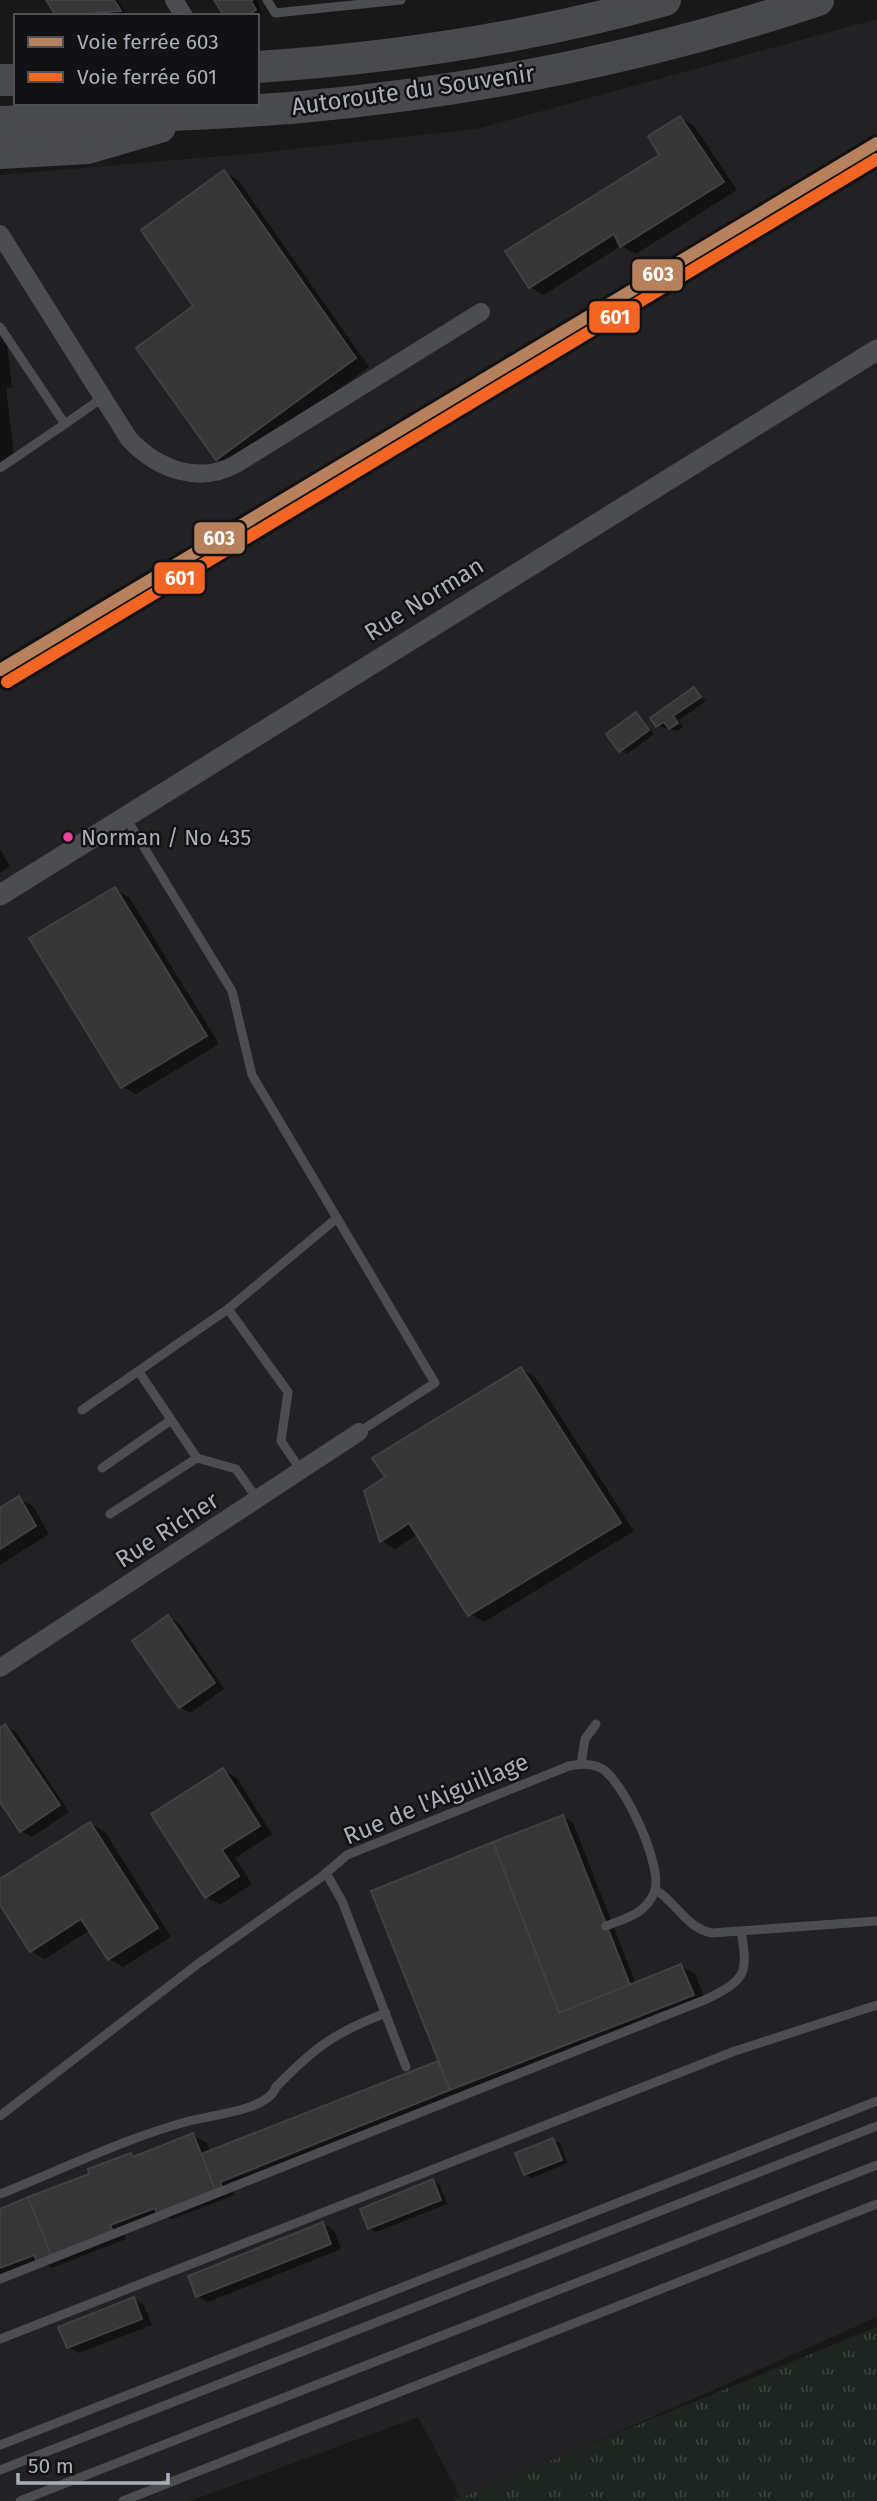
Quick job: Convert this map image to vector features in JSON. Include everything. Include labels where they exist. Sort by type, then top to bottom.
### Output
[{"type":"highway","name":"Autoroute du Souvenir","points":[[259,67],[332,61],[478,42],[665,0]]},
{"type":"highway","name":"Autoroute du Souvenir","points":[[0,122],[212,113],[360,101],[503,80],[661,45],[818,0]]},
{"type":"highway","points":[[0,153],[88,148],[212,113]]},
{"type":"street","points":[[0,234],[129,439],[153,460],[187,472],[219,472],[481,312]]},
{"type":"street","name":"Rue Norman","points":[[0,895],[877,350]]},
{"type":"street","name":"Rue Richer","points":[[0,1668],[302,1472],[359,1432]]},
{"type":"lane","points":[[267,0],[275,13],[401,0]]},
{"type":"lane","points":[[0,327],[65,424]]},
{"type":"lane","points":[[0,468],[102,398]]},
{"type":"lane","points":[[125,817],[232,991],[252,1074],[435,1383],[359,1432]]},
{"type":"lane","points":[[82,1410],[228,1309],[337,1219]]},
{"type":"lane","points":[[228,1309],[288,1392],[281,1441],[302,1472]]},
{"type":"lane","points":[[139,1372],[197,1458],[236,1469],[258,1500]]},
{"type":"lane","points":[[102,1468],[171,1420]]},
{"type":"lane","points":[[110,1514],[197,1458]]},
{"type":"lane","points":[[596,1724],[584,1739],[582,1764],[601,1769],[619,1785],[640,1826],[657,1878],[656,1890],[643,1910],[606,1926]]},
{"type":"lane","name":"Rue de l'Aiguillage","points":[[0,2116],[219,1948],[358,1849],[560,1769],[582,1764]]},
{"type":"lane","points":[[326,1873],[342,1901],[406,2067]]},
{"type":"lane","points":[[656,1890],[671,1900],[696,1928],[712,1933],[877,1920]]},
{"type":"lane","points":[[0,2279],[707,1999],[731,1985],[745,1969],[747,1962],[741,1931]]},
{"type":"lane","points":[[0,2339],[735,2051],[877,2005]]},
{"type":"lane","points":[[0,2194],[168,2127],[233,2112],[261,2101],[273,2093],[275,2087],[306,2056],[335,2034],[386,2013]]},
{"type":"lane","points":[[0,2445],[877,2101]]},
{"type":"lane","points":[[0,2470],[877,2126]]},
{"type":"lane","points":[[20,2501],[877,2165]]},
{"type":"lane","points":[[123,2501],[877,2204]]},
{"type":"shaded area","points":[[877,19],[877,2317],[614,2434],[461,2498],[418,2417],[190,2501],[0,2501],[0,175],[246,154],[476,129]]},
{"type":"green space","points":[[877,2327],[877,2501],[452,2501]]},
{"type":"building","points":[[46,0],[114,0],[121,11],[82,14],[55,14]]},
{"type":"building","points":[[214,0],[253,0],[251,1],[256,10],[250,14],[223,14]]},
{"type":"building","points":[[680,116],[724,182],[620,247],[614,234],[529,288],[505,251],[659,155],[648,136]]},
{"type":"building","points":[[224,170],[356,358],[216,460],[136,348],[193,306],[141,230]]},
{"type":"building","points":[[694,687],[701,697],[673,716],[678,723],[669,729],[664,722],[656,727],[650,718]]},
{"type":"building","points":[[636,712],[649,730],[619,752],[606,734]]},
{"type":"building","points":[[115,887],[207,1036],[121,1088],[29,938]]},
{"type":"building","points":[[521,1367],[621,1523],[468,1616],[409,1523],[380,1542],[364,1491],[385,1477],[372,1458]]},
{"type":"building","points":[[19,1496],[36,1526],[0,1549],[0,1508]]},
{"type":"building","points":[[168,1615],[215,1683],[179,1708],[132,1641]]},
{"type":"building","points":[[5,1724],[60,1805],[20,1832],[0,1802],[0,1728]]},
{"type":"building","points":[[223,1768],[260,1826],[222,1850],[239,1876],[205,1898],[151,1814]]},
{"type":"building","points":[[563,1815],[630,1985],[559,2013],[493,1842]]},
{"type":"building","points":[[90,1822],[158,1928],[108,1960],[81,1919],[30,1952],[0,1905],[0,1879]]},
{"type":"building","points":[[493,1842],[559,2013],[681,1964],[694,1995],[450,2090],[371,1891]]},
{"type":"building","points":[[438,2061],[450,2090],[220,2182],[222,2187],[215,2190],[201,2154]]},
{"type":"building","points":[[193,2133],[215,2190],[157,2213],[155,2208],[110,2225],[113,2231],[51,2255],[28,2197],[89,2174],[88,2169],[131,2153],[133,2157]]},
{"type":"building","points":[[553,2138],[562,2160],[524,2175],[515,2153]]},
{"type":"building","points":[[433,2179],[441,2200],[368,2229],[360,2209]]},
{"type":"building","points":[[28,2197],[51,2255],[37,2261],[34,2255],[0,2268],[0,2209]]},
{"type":"building","points":[[323,2222],[331,2244],[196,2297],[188,2276]]},
{"type":"building","points":[[134,2297],[142,2319],[67,2348],[58,2327]]},
{"type":"railway","points":[[0,684],[877,157]]},
{"type":"rail line","name":"603","points":[[0,670],[877,143]]},
{"type":"rail line","name":"601","points":[[7,682],[877,159]]},
{"type":"place","name":"Norman / No 435","points":[[68,837]]}]
